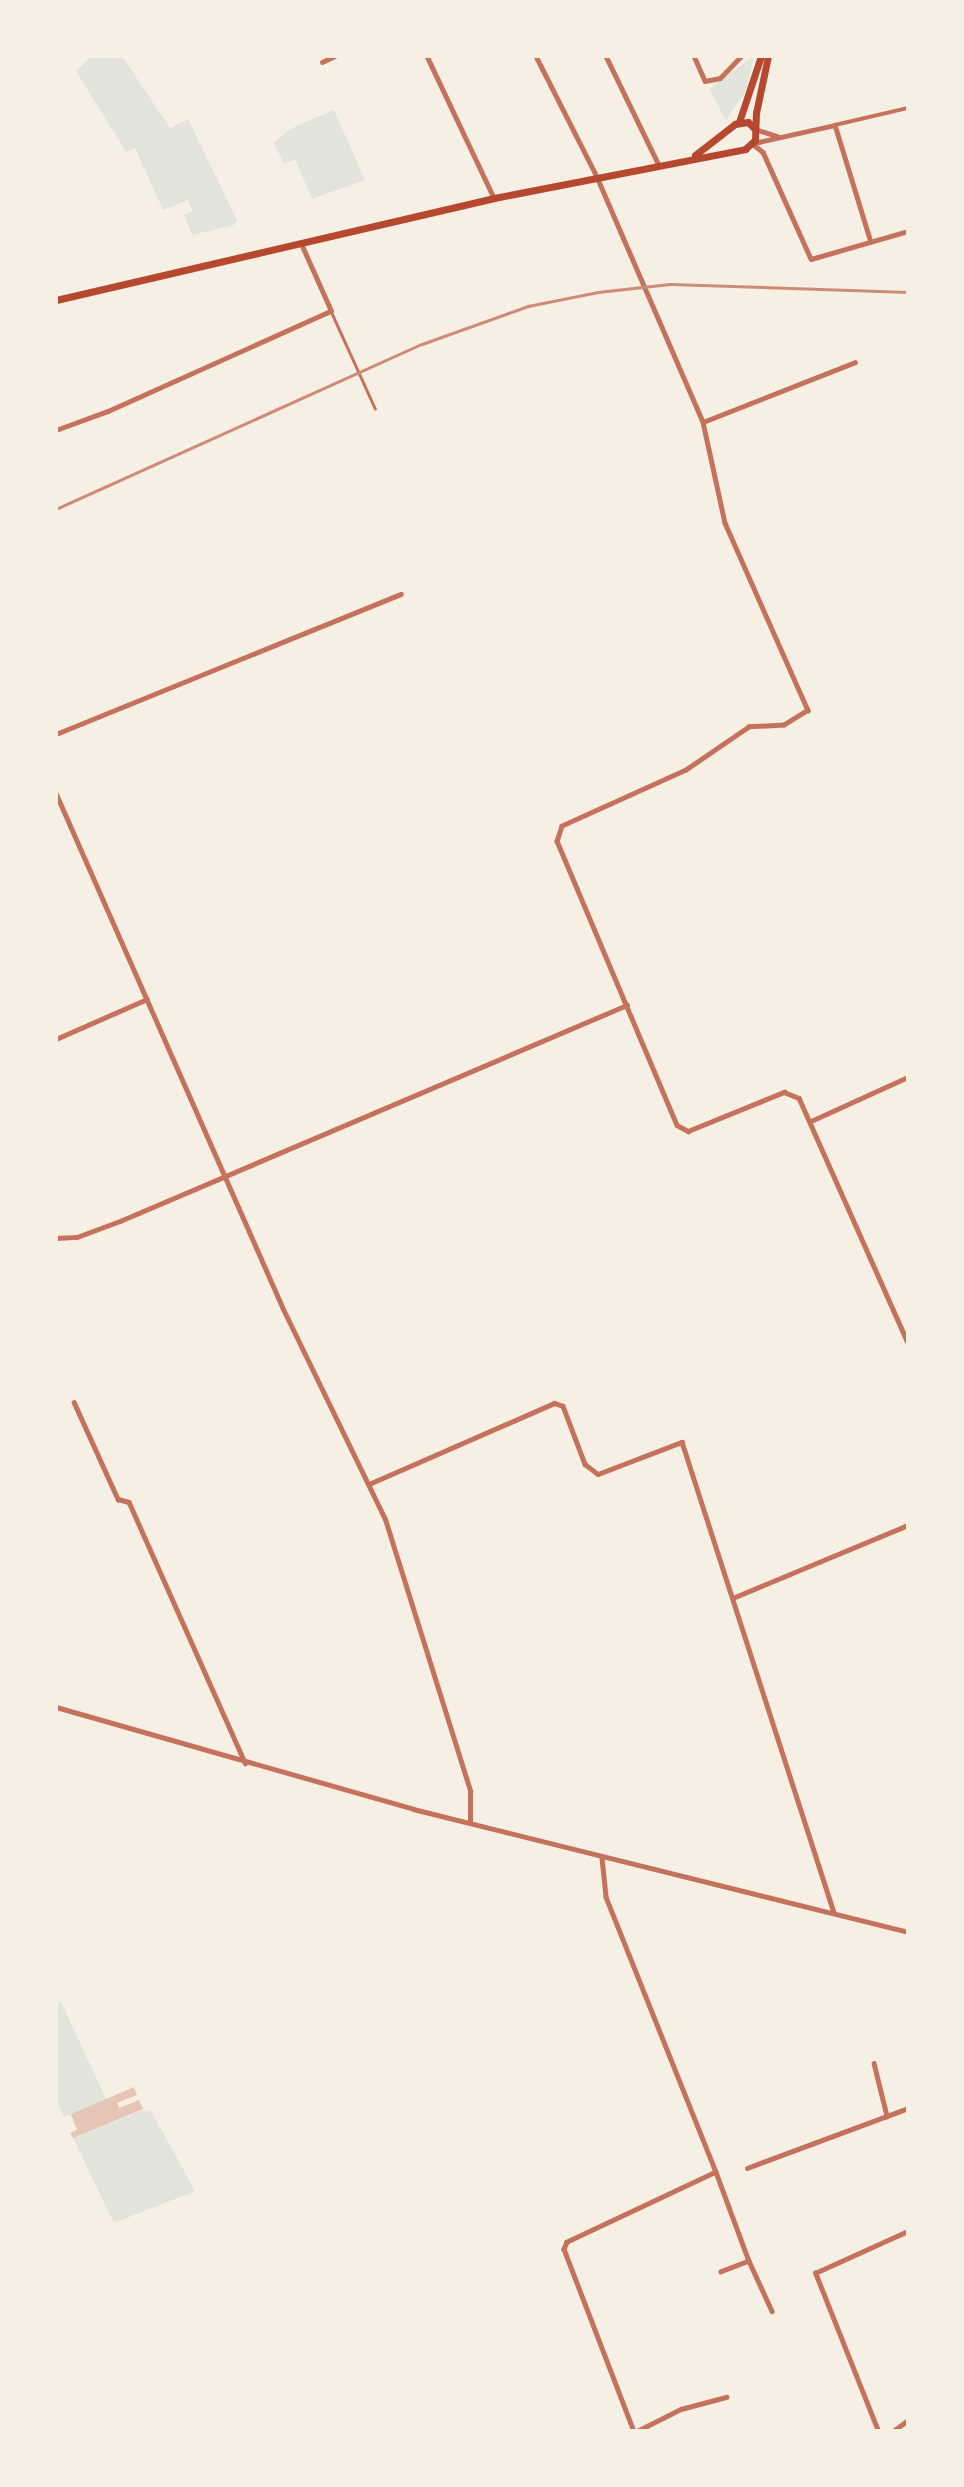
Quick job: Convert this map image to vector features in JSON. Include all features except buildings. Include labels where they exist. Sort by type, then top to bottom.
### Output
[{"type":"main road","points":[[693,156],[739,122],[761,56]]},
{"type":"main road","points":[[56,300],[494,198],[740,148],[753,143],[768,56]]},
{"type":"main road","points":[[739,122],[755,129]]},
{"type":"main road","points":[[730,131],[730,140],[740,148]]},
{"type":"street","points":[[322,62],[335,56]]},
{"type":"street","points":[[427,56],[494,198]]},
{"type":"street","points":[[536,56],[597,177],[704,422],[725,523],[808,710],[784,725],[749,727],[686,770],[557,830],[557,841],[681,1131],[784,1092],[799,1098],[908,1343]]},
{"type":"street","points":[[606,56],[658,163]]},
{"type":"street","points":[[694,56],[705,81],[720,78],[741,56]]},
{"type":"street","points":[[753,143],[908,108]]},
{"type":"street","points":[[835,125],[871,242]]},
{"type":"street","points":[[755,129],[779,137]]},
{"type":"street","points":[[753,143],[763,152],[811,259],[908,231]]},
{"type":"street","points":[[56,430],[108,411],[331,311],[301,244]]},
{"type":"street","points":[[704,422],[855,362]]},
{"type":"street","points":[[56,734],[401,594]]},
{"type":"street","points":[[56,794],[309,1365],[369,1484],[401,1566],[467,1779],[472,1803],[470,1823]]},
{"type":"street","points":[[56,1039],[147,999]]},
{"type":"street","points":[[56,1238],[82,1236],[627,1005]]},
{"type":"street","points":[[811,1121],[908,1077]]},
{"type":"street","points":[[74,1402],[118,1499],[129,1502],[245,1764]]},
{"type":"street","points":[[369,1484],[560,1402],[586,1464],[598,1475],[676,1443],[686,1446],[834,1912]]},
{"type":"street","points":[[735,1597],[908,1525]]},
{"type":"street","points":[[56,1707],[245,1764],[602,1858],[908,1932]]},
{"type":"street","points":[[602,1858],[606,1897],[749,2261],[772,2311]]},
{"type":"street","points":[[874,2063],[887,2116]]},
{"type":"street","points":[[747,2168],[908,2108]]},
{"type":"street","points":[[716,2172],[567,2242],[564,2249],[635,2431],[681,2409],[726,2397]]},
{"type":"street","points":[[878,2431],[815,2273],[908,2231]]},
{"type":"street","points":[[721,2272],[749,2261]]},
{"type":"street","points":[[893,2431],[908,2420]]},
{"type":"lane","points":[[331,311],[375,408]]},
{"type":"shaded area","points":[[92,56],[122,56],[170,128],[188,119],[237,220],[234,225],[192,235],[184,215],[193,211],[188,200],[163,210],[135,148],[126,152],[76,71]]},
{"type":"shaded area","points":[[754,56],[746,91],[726,120],[709,89]]},
{"type":"shaded area","points":[[334,110],[365,180],[312,199],[295,159],[284,164],[274,143],[290,129]]},
{"type":"shaded area","points":[[61,2002],[106,2099],[64,2117],[56,2100],[56,2006]]},
{"type":"shaded area","points":[[143,2110],[151,2111],[195,2191],[114,2223],[73,2138]]},
{"type":"railway","points":[[56,509],[422,344],[528,306],[598,292],[670,284],[908,292]]}]
